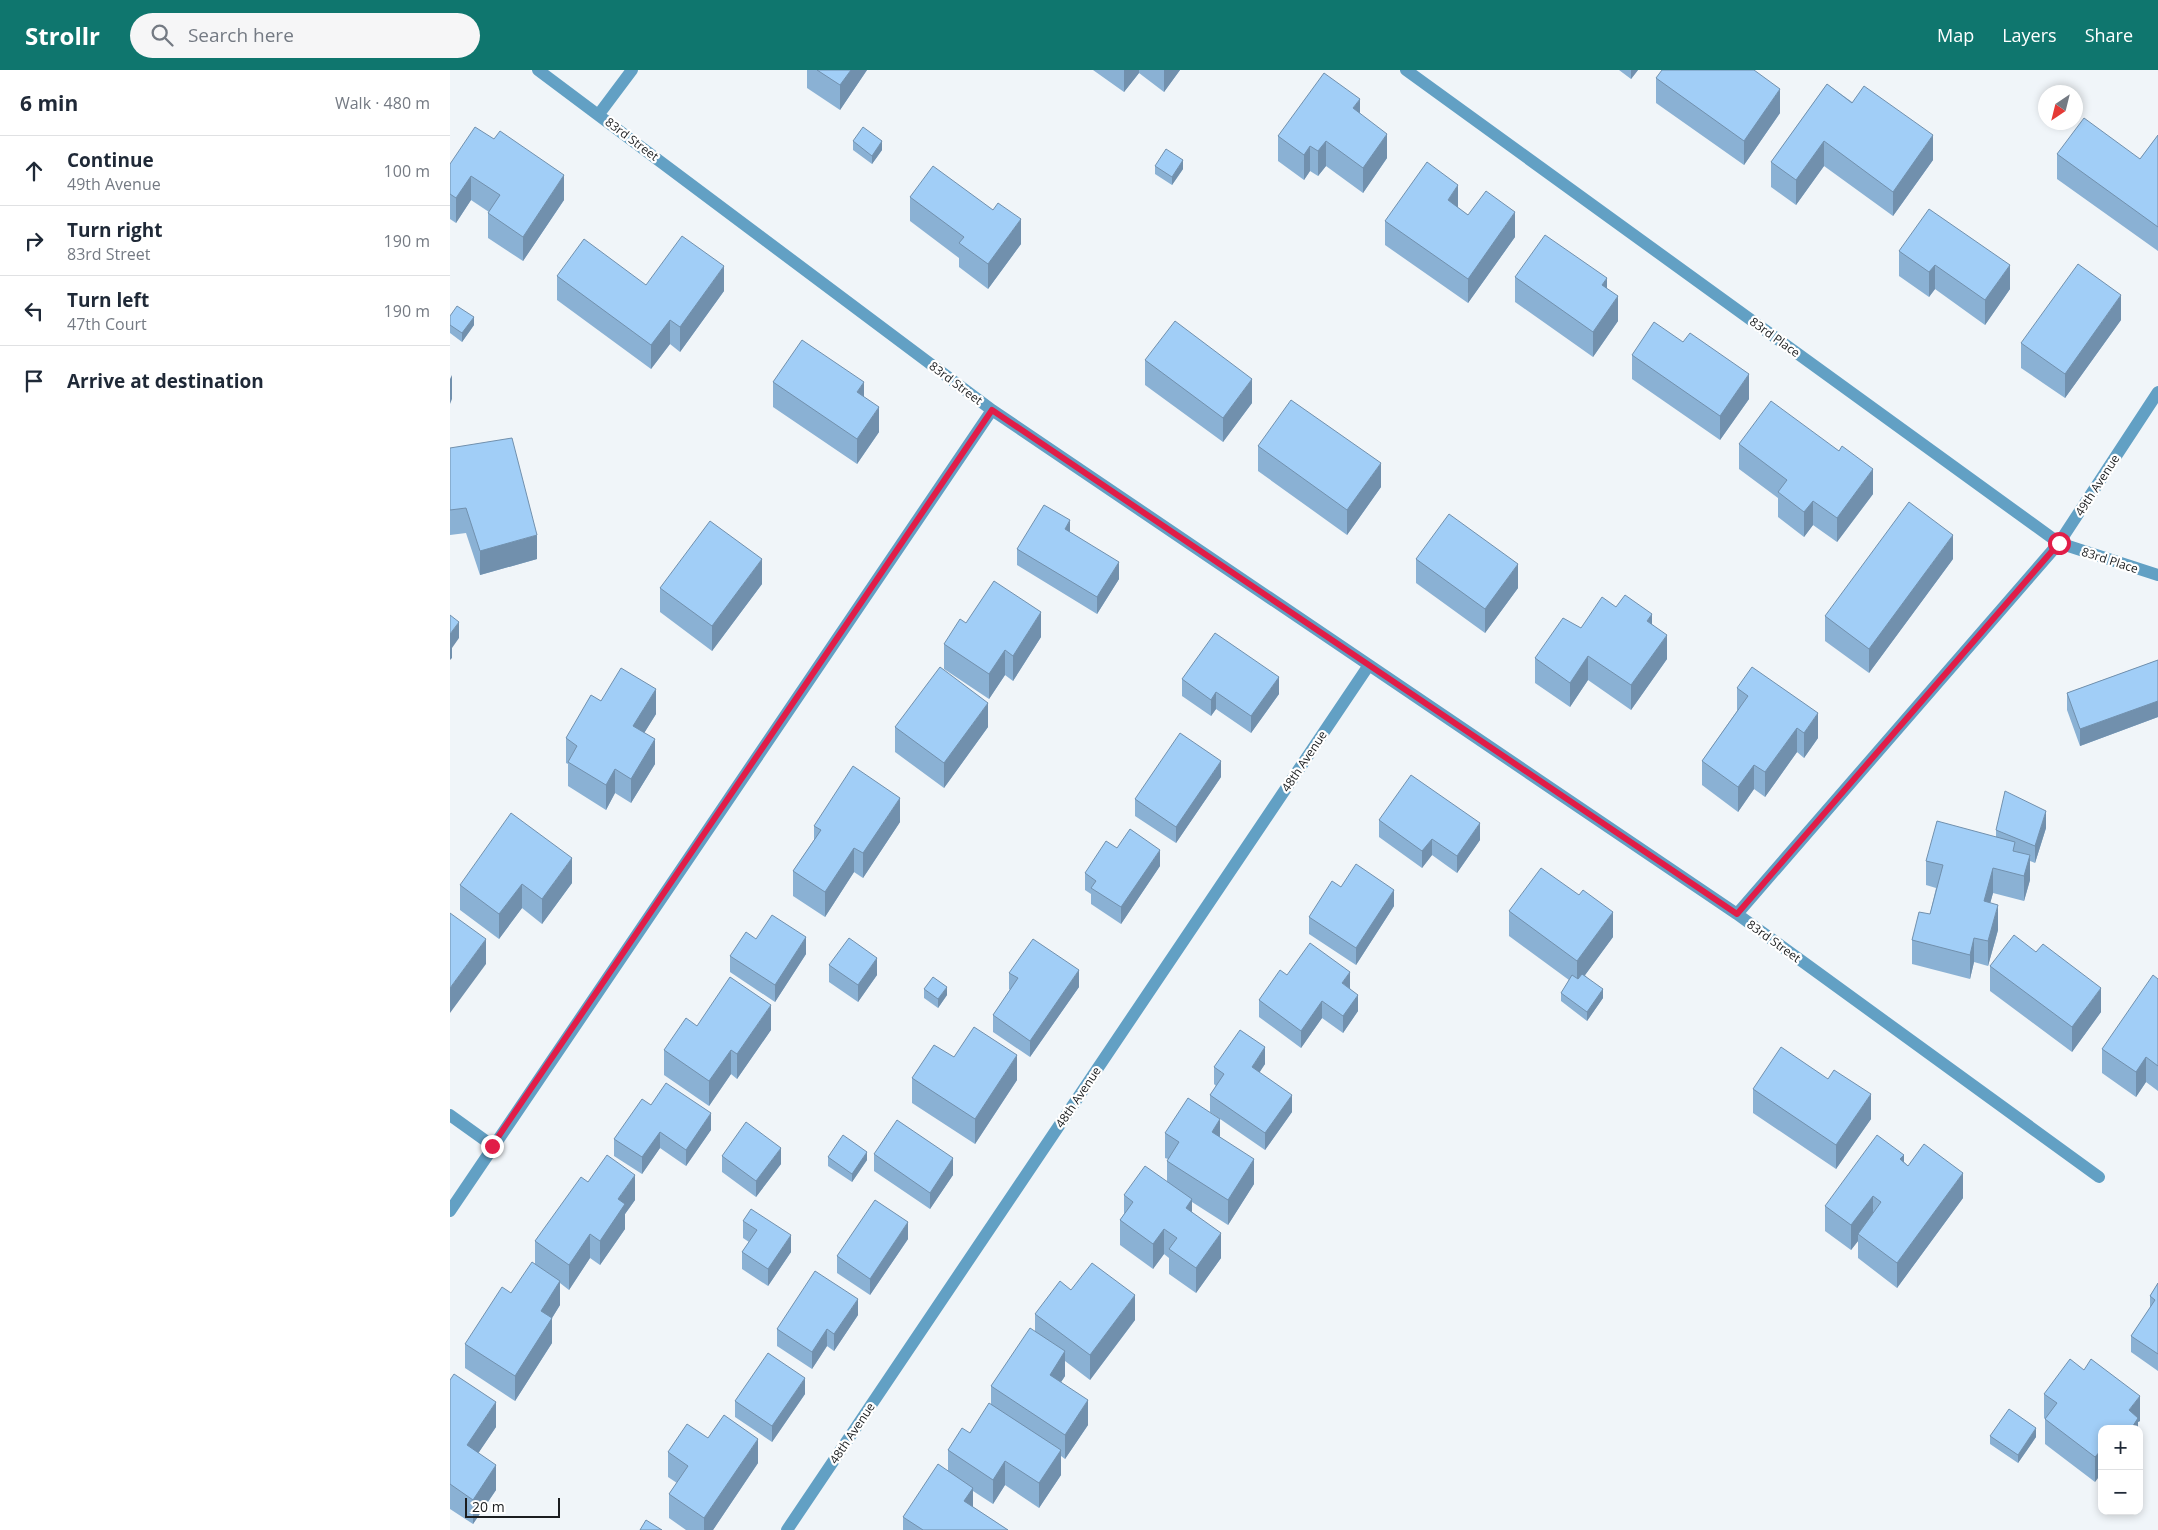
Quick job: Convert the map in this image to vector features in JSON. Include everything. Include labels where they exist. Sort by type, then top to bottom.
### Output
[{"type":"street","name":"83rd Street","points":[[538,70],[992,410],[1737,914],[2099,1177]]},
{"type":"street","points":[[598,114],[632,70]]},
{"type":"street","name":"83rd Place","points":[[1406,70],[2059,543],[2158,575]]},
{"type":"street","name":"49th Avenue","points":[[1737,914],[2059,543],[2158,392]]},
{"type":"street","points":[[450,1211],[492,1146],[992,410]]},
{"type":"street","name":"48th Avenue","points":[[787,1530],[1369,665]]},
{"type":"street","points":[[450,1115],[492,1146]]},
{"type":"building","points":[[817,70],[851,70],[840,85]]},
{"type":"building","points":[[1662,70],[1754,70],[1780,89],[1744,141],[1656,78]]},
{"type":"building","points":[[1324,73],[1360,99],[1353,108],[1387,134],[1363,168],[1326,141],[1318,151],[1310,146],[1304,155],[1278,136]]},
{"type":"building","points":[[1827,84],[1852,103],[1864,86],[1933,135],[1893,192],[1824,141],[1796,180],[1771,162]]},
{"type":"building","points":[[2084,118],[2140,159],[2158,135],[2158,227],[2057,154],[2075,130],[2083,130]]},
{"type":"building","points":[[475,127],[494,139],[500,131],[564,175],[523,237],[488,213],[500,195],[471,176],[456,198],[450,194],[450,164]]},
{"type":"building","points":[[863,127],[882,141],[872,156],[853,141]]},
{"type":"building","points":[[1166,149],[1183,160],[1172,177],[1155,166]]},
{"type":"building","points":[[1427,162],[1458,185],[1448,200],[1468,215],[1486,191],[1515,212],[1468,279],[1385,221]]},
{"type":"building","points":[[933,166],[993,210],[998,203],[1021,219],[988,264],[959,243],[964,237],[910,197]]},
{"type":"building","points":[[1929,209],[2010,265],[1985,300],[1935,265],[1929,272],[1899,251]]},
{"type":"building","points":[[1545,235],[1607,278],[1602,285],[1618,296],[1593,332],[1515,277]]},
{"type":"building","points":[[682,236],[724,266],[680,327],[670,320],[651,345],[557,276],[584,239],[646,285]]},
{"type":"building","points":[[2078,264],[2121,295],[2065,374],[2021,343]]},
{"type":"building","points":[[457,306],[474,317],[462,333],[450,325],[450,316]]},
{"type":"building","points":[[1175,321],[1252,379],[1223,418],[1145,360]]},
{"type":"building","points":[[1654,322],[1683,342],[1690,333],[1749,374],[1720,416],[1632,355]]},
{"type":"building","points":[[802,340],[864,382],[857,392],[879,407],[857,439],[773,382]]},
{"type":"building","points":[[1291,400],[1381,463],[1347,510],[1258,446]]},
{"type":"building","points":[[1771,401],[1839,451],[1842,446],[1873,469],[1837,518],[1813,501],[1804,512],[1778,492],[1787,480],[1739,444]]},
{"type":"building","points":[[512,438],[537,535],[480,551],[466,508],[450,510],[450,448]]},
{"type":"building","points":[[1909,502],[1953,535],[1869,649],[1825,616]]},
{"type":"building","points":[[1044,505],[1070,520],[1065,529],[1119,562],[1097,597],[1017,549]]},
{"type":"building","points":[[1449,514],[1518,564],[1485,609],[1416,559]]},
{"type":"building","points":[[710,521],[762,559],[712,626],[660,588]]},
{"type":"building","points":[[994,581],[1041,612],[1013,656],[1005,650],[989,674],[944,644],[960,619],[966,623]]},
{"type":"building","points":[[1625,595],[1652,614],[1647,621],[1667,635],[1631,685],[1588,656],[1570,683],[1535,658],[1563,618],[1581,628],[1602,597],[1616,607]]},
{"type":"building","points":[[450,615],[459,622],[450,634]]},
{"type":"building","points":[[1215,633],[1279,677],[1251,716],[1216,692],[1211,700],[1182,679]]},
{"type":"building","points":[[2158,660],[2158,701],[2080,729],[2067,693]]},
{"type":"building","points":[[940,667],[988,703],[944,763],[895,727]]},
{"type":"building","points":[[1752,667],[1818,713],[1804,733],[1797,728],[1765,772],[1754,765],[1738,787],[1702,761],[1748,696],[1737,688]]},
{"type":"building","points":[[621,668],[656,689],[633,726],[655,739],[631,779],[615,769],[606,785],[568,762],[577,746],[566,738],[591,695],[601,701]]},
{"type":"building","points":[[1180,733],[1221,761],[1176,827],[1135,799]]},
{"type":"building","points":[[853,766],[900,798],[863,853],[854,848],[825,892],[793,871],[821,830],[814,826]]},
{"type":"building","points":[[1411,775],[1480,823],[1457,856],[1432,839],[1422,851],[1379,820]]},
{"type":"building","points":[[2005,791],[2046,811],[2035,846],[1996,830]]},
{"type":"building","points":[[511,813],[572,858],[542,899],[522,884],[499,914],[460,885]]},
{"type":"building","points":[[1937,821],[2015,842],[2013,851],[2030,855],[2024,876],[1993,868],[1984,901],[1998,905],[1988,941],[1974,938],[1970,955],[1912,940],[1919,912],[1930,914],[1943,865],[1926,861]]},
{"type":"building","points":[[1130,829],[1160,850],[1121,907],[1091,888],[1096,881],[1085,873],[1106,841],[1117,848]]},
{"type":"building","points":[[1356,864],[1394,890],[1356,948],[1309,917],[1332,881],[1341,887]]},
{"type":"building","points":[[1541,868],[1579,895],[1583,890],[1613,912],[1577,961],[1509,911]]},
{"type":"building","points":[[450,913],[486,939],[450,988]]},
{"type":"building","points":[[772,915],[806,937],[775,985],[730,956],[746,932],[756,939]]},
{"type":"building","points":[[2014,935],[2036,952],[2043,944],[2101,988],[2072,1027],[1990,966]]},
{"type":"building","points":[[849,938],[877,958],[858,985],[829,965]]},
{"type":"building","points":[[1033,939],[1079,970],[1030,1041],[993,1015],[1018,978],[1009,973]]},
{"type":"building","points":[[1310,943],[1350,972],[1342,983],[1358,995],[1343,1016],[1322,1001],[1301,1031],[1259,1000],[1280,970],[1287,975]]},
{"type":"building","points":[[1582,974],[1603,989],[1587,1012],[1561,993],[1572,975],[1578,979]]},
{"type":"building","points":[[2153,975],[2158,979],[2158,1066],[2146,1057],[2136,1072],[2102,1049]]},
{"type":"building","points":[[730,977],[771,1005],[737,1054],[731,1050],[709,1081],[664,1050],[686,1018],[697,1026]]},
{"type":"building","points":[[933,977],[947,987],[938,999],[924,989]]},
{"type":"building","points":[[974,1027],[1017,1055],[975,1119],[912,1078],[934,1045],[954,1057]]},
{"type":"building","points":[[1240,1030],[1265,1047],[1252,1067],[1292,1095],[1265,1133],[1210,1095],[1224,1074],[1214,1067]]},
{"type":"building","points":[[1781,1047],[1828,1079],[1834,1070],[1871,1094],[1836,1145],[1753,1089]]},
{"type":"building","points":[[666,1083],[711,1113],[686,1150],[660,1132],[642,1157],[614,1139],[642,1099],[651,1105]]},
{"type":"building","points":[[1188,1098],[1220,1119],[1212,1132],[1254,1159],[1228,1200],[1167,1161],[1179,1142],[1165,1133]]},
{"type":"building","points":[[897,1120],[953,1158],[930,1193],[874,1154]]},
{"type":"building","points":[[746,1122],[781,1148],[756,1181],[722,1156]]},
{"type":"building","points":[[843,1135],[867,1152],[852,1174],[828,1157]]},
{"type":"building","points":[[1877,1135],[1904,1155],[1900,1159],[1908,1166],[1924,1144],[1963,1173],[1897,1263],[1858,1234],[1881,1202],[1873,1196],[1851,1225],[1825,1206]]},
{"type":"building","points":[[607,1155],[635,1175],[618,1199],[625,1204],[600,1241],[590,1234],[569,1265],[535,1241],[581,1177],[588,1182]]},
{"type":"building","points":[[1145,1166],[1192,1199],[1186,1208],[1221,1233],[1196,1268],[1169,1249],[1177,1238],[1164,1229],[1153,1244],[1120,1220],[1133,1202],[1124,1195]]},
{"type":"building","points":[[875,1200],[908,1222],[870,1279],[837,1256]]},
{"type":"building","points":[[751,1209],[791,1235],[768,1269],[742,1252],[757,1230],[743,1221]]},
{"type":"building","points":[[532,1262],[560,1281],[541,1311],[552,1318],[515,1376],[465,1344],[502,1287],[511,1293]]},
{"type":"building","points":[[1092,1263],[1135,1295],[1090,1355],[1035,1314],[1060,1281],[1071,1290]]},
{"type":"building","points":[[815,1271],[858,1299],[834,1334],[827,1329],[812,1352],[777,1329]]},
{"type":"building","points":[[2158,1283],[2158,1354],[2131,1336],[2155,1300],[2150,1296]]},
{"type":"building","points":[[1030,1328],[1065,1351],[1050,1375],[1088,1400],[1065,1435],[991,1386]]},
{"type":"building","points":[[768,1353],[805,1378],[772,1426],[735,1401]]},
{"type":"building","points":[[2070,1359],[2084,1370],[2091,1359],[2140,1396],[2129,1410],[2138,1418],[2134,1425],[2098,1425],[2098,1454],[2095,1457],[2045,1419],[2057,1403],[2044,1394]]},
{"type":"building","points":[[454,1374],[496,1402],[467,1445],[496,1465],[473,1500],[450,1484],[450,1380]]},
{"type":"building","points":[[989,1403],[1061,1450],[1039,1483],[1005,1461],[993,1480],[948,1450],[962,1428],[970,1433]]},
{"type":"building","points":[[2009,1409],[2036,1428],[2018,1455],[1990,1436]]},
{"type":"building","points":[[724,1415],[758,1439],[704,1518],[669,1494],[688,1466],[668,1452],[687,1424],[708,1438]]},
{"type":"building","points":[[938,1464],[973,1488],[964,1501],[1008,1530],[923,1530],[903,1517]]},
{"type":"building","points":[[646,1520],[662,1530],[640,1530]]},
{"type":"route","points":[[492,1146],[992,410],[1737,914],[2059,543]]}]
